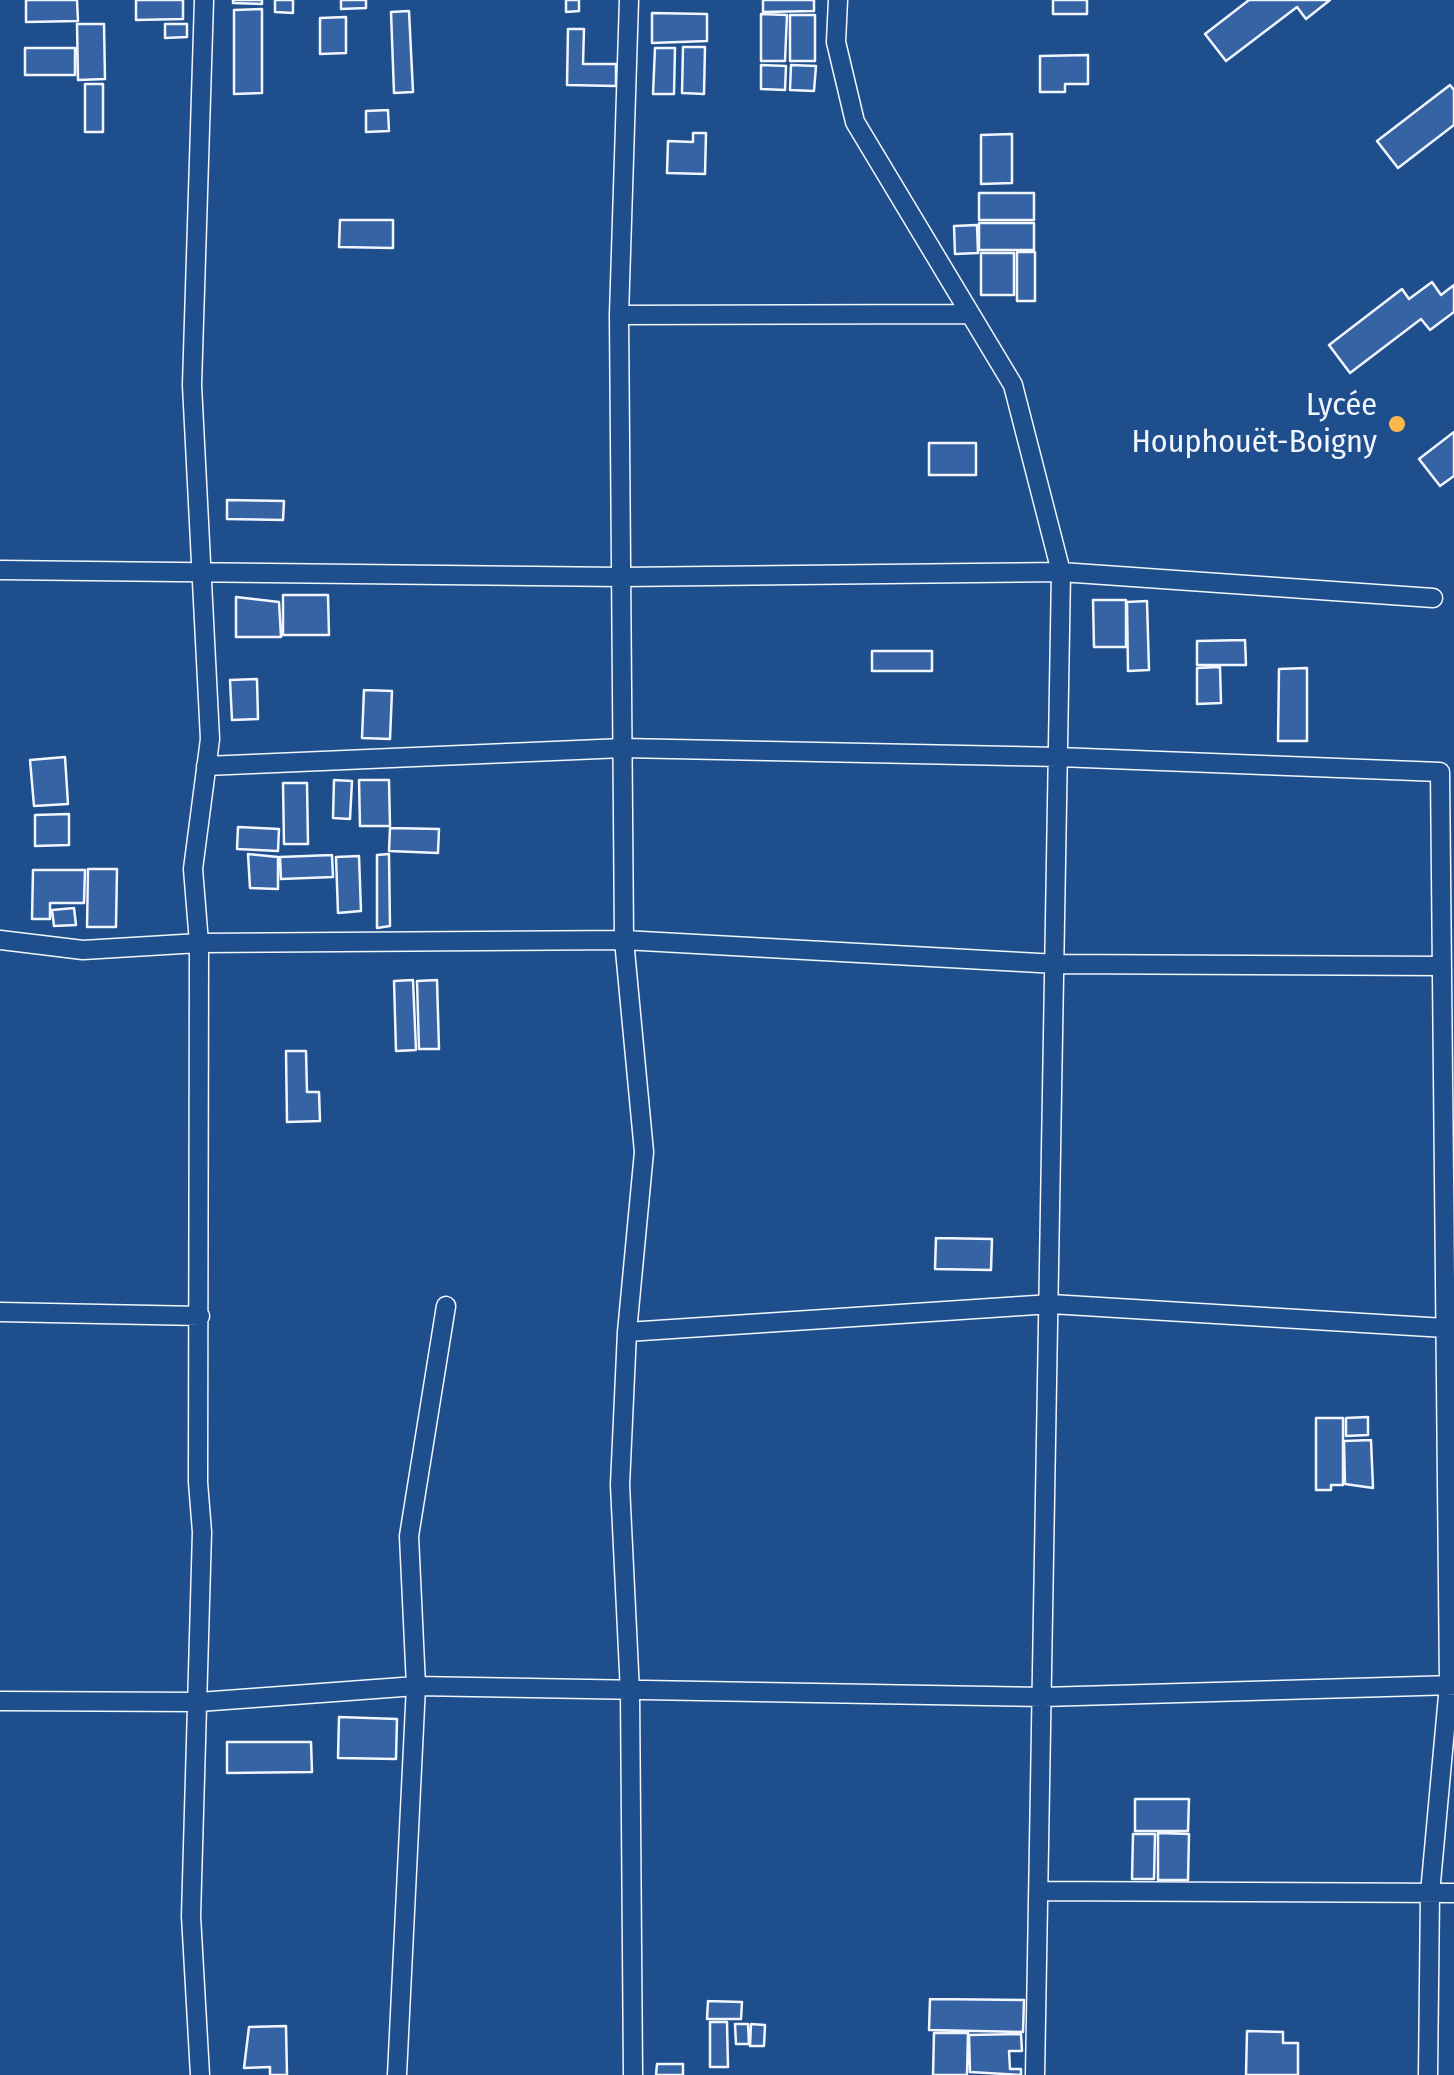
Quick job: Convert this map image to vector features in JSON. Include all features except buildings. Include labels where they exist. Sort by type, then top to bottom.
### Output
[{"type":"street","points":[[200,2075],[191,1916],[199,1702],[200,1316],[199,943],[193,870],[210,739],[192,385],[204,0]]},
{"type":"street","points":[[629,0],[620,315],[624,940],[644,1152],[628,1332],[620,1485],[630,1692],[634,2075]]},
{"type":"street","points":[[838,0],[836,42],[855,122],[1013,386],[1061,572],[1035,2075]]},
{"type":"street","points":[[620,315],[970,314]]},
{"type":"street","points":[[0,570],[621,577],[1061,572],[1433,598]]},
{"type":"street","points":[[206,766],[623,748],[1059,757],[1440,772],[1451,1685],[1430,1893],[1428,2075]]},
{"type":"street","points":[[0,940],[83,950],[199,943],[624,940],[1057,964],[1442,966]]},
{"type":"street","points":[[628,1332],[1051,1304],[1445,1328]]},
{"type":"street","points":[[397,2075],[416,1686],[408,1536],[446,1306]]},
{"type":"street","points":[[0,1312],[200,1316]]},
{"type":"street","points":[[0,1701],[199,1702],[416,1686],[1042,1696],[1451,1685]]},
{"type":"street","points":[[1038,1891],[1454,1893]]},
{"type":"place","name":"Lycée Houphouët-Boigny","points":[[1397,424]]}]
